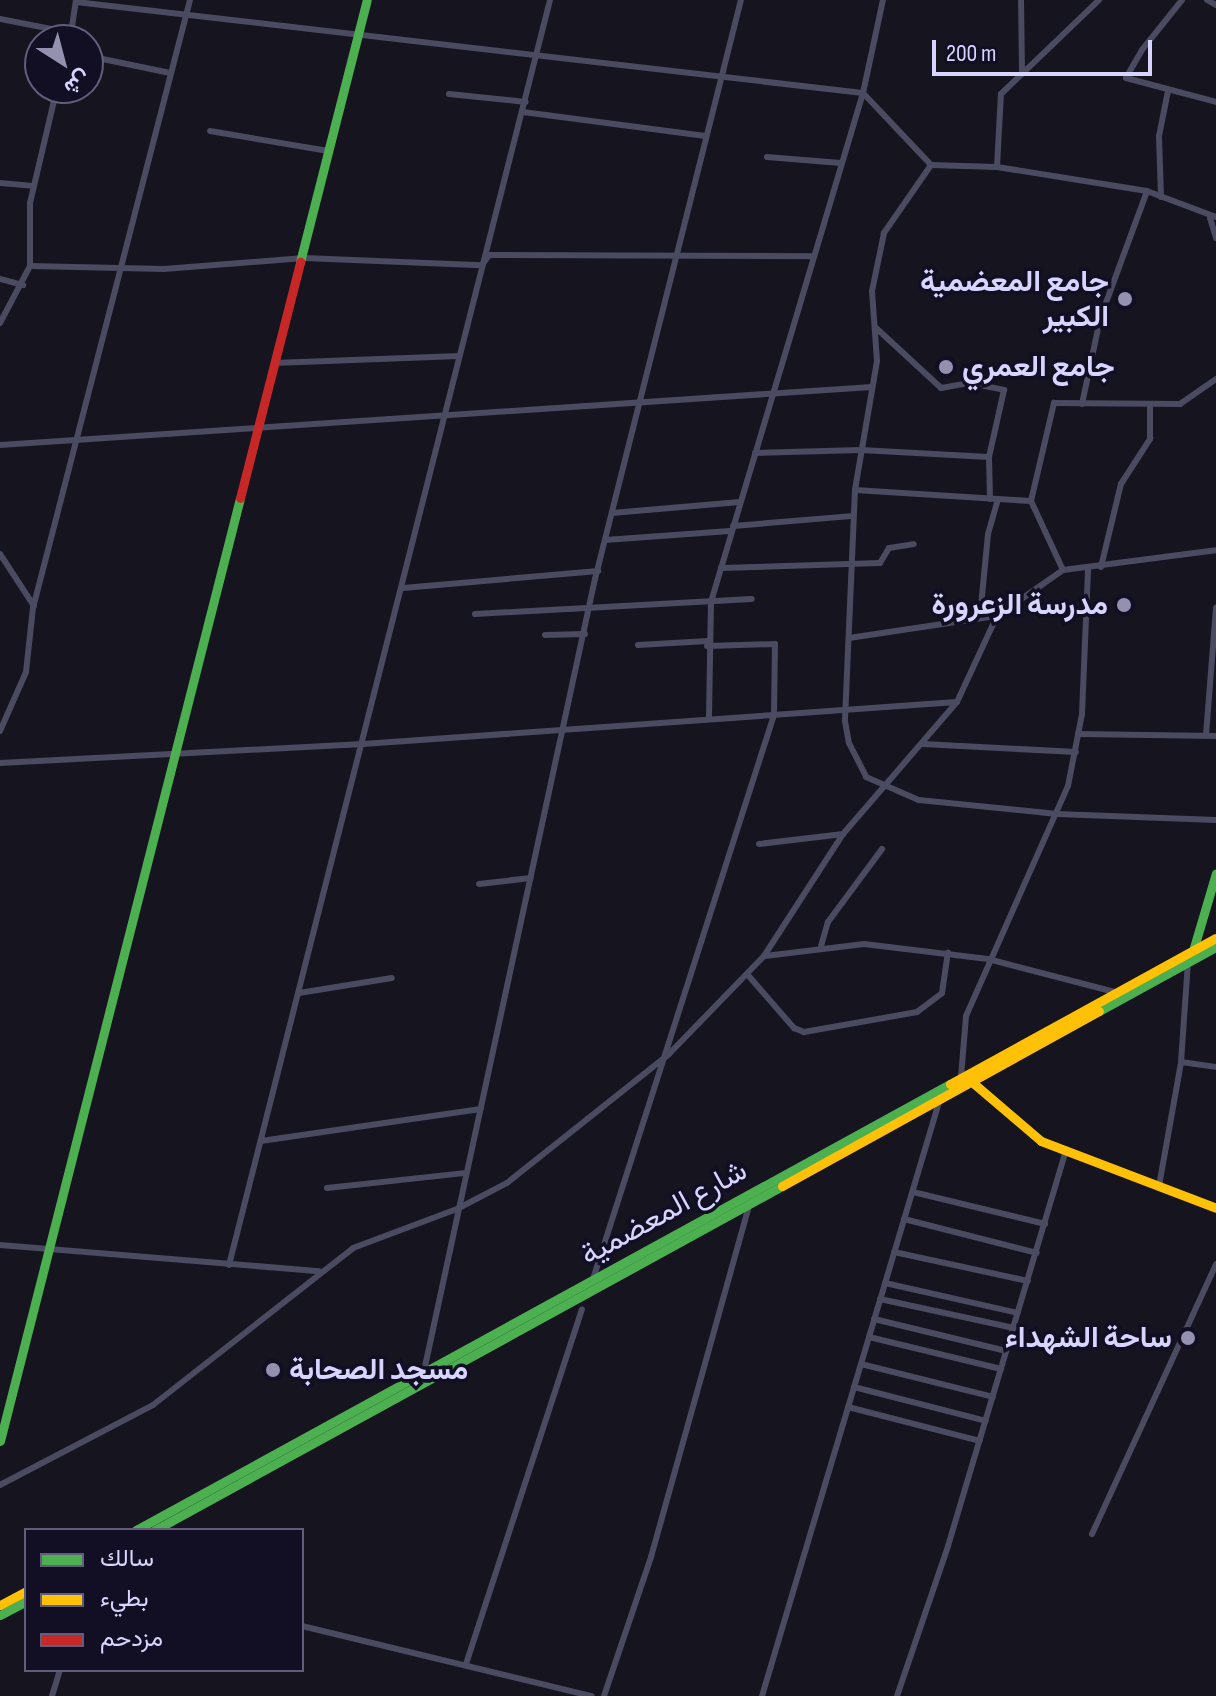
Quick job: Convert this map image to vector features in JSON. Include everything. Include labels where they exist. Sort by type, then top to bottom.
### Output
[{"type":"main road","points":[[0,1441],[367,0]]},
{"type":"main road","points":[[1188,963],[1215,879]]},
{"type":"main road","name":"شارع المعضمية","points":[[159,1528],[411,1384],[424,1371],[961,1077],[1118,994],[1134,990],[1216,938]]},
{"type":"main road","name":"شارع المعضمية","points":[[140,1528],[750,1203],[1216,947]]},
{"type":"main road","points":[[972,1082],[1041,1141],[1216,1208]]},
{"type":"main road","points":[[0,1605],[24,1592]]},
{"type":"main road","points":[[0,1615],[24,1602]]},
{"type":"street","points":[[0,731],[26,672],[34,606],[79,443],[190,0]]},
{"type":"street","points":[[229,1265],[550,0]]},
{"type":"street","points":[[424,1371],[605,540],[741,0]]},
{"type":"street","points":[[709,716],[707,644],[711,602],[863,93],[883,0]]},
{"type":"street","points":[[1021,0],[1022,74]]},
{"type":"street","points":[[997,167],[1001,94],[1099,0]]},
{"type":"street","points":[[1182,0],[1126,78],[1216,102]]},
{"type":"street","points":[[1207,0],[1216,5]]},
{"type":"street","points":[[73,24],[76,1],[863,93],[931,165],[997,167],[1147,191],[1213,217],[1216,238]]},
{"type":"street","points":[[0,19],[24,25]]},
{"type":"street","points":[[104,59],[170,73]]},
{"type":"street","points":[[1161,197],[1159,136],[1168,91]]},
{"type":"street","points":[[449,94],[526,102]]},
{"type":"street","points":[[0,323],[23,285],[30,266],[33,186],[53,104]]},
{"type":"street","points":[[523,112],[705,136]]},
{"type":"street","points":[[210,131],[328,151]]},
{"type":"street","points":[[767,157],[841,163]]},
{"type":"street","points":[[931,165],[884,233],[872,291],[875,327],[872,387],[851,516],[849,743],[866,777],[919,800],[1057,814],[1216,820]]},
{"type":"street","points":[[0,183],[33,186]]},
{"type":"street","points":[[1082,404],[1100,319],[1147,191]]},
{"type":"street","points":[[482,265],[489,255],[814,256]]},
{"type":"street","points":[[30,266],[123,265],[164,269],[299,261],[482,265]]},
{"type":"street","points":[[0,279],[23,285]]},
{"type":"street","points":[[875,327],[941,388],[969,383],[1004,390],[989,457],[990,499]]},
{"type":"street","points":[[274,363],[459,356]]},
{"type":"street","points":[[1063,570],[1031,501],[1054,403],[1180,404],[1216,379]]},
{"type":"street","points":[[0,445],[79,443],[872,387]]},
{"type":"street","points":[[1101,567],[1121,484],[1150,439],[1150,405]]},
{"type":"street","points":[[755,453],[861,450],[989,457]]},
{"type":"street","points":[[855,490],[1031,501]]},
{"type":"street","points":[[980,616],[988,534],[993,530],[998,500]]},
{"type":"street","points":[[612,513],[740,502]]},
{"type":"street","points":[[605,540],[851,516]]},
{"type":"street","points":[[721,568],[880,563],[889,548],[914,544]]},
{"type":"street","points":[[0,1485],[153,1405],[353,1248],[457,1209],[559,1147],[669,1054],[764,956],[843,834],[886,788],[957,702],[997,616],[1063,570],[1216,550]]},
{"type":"street","points":[[0,554],[34,606]]},
{"type":"street","points":[[961,1077],[966,1016],[988,959],[1057,814],[1076,752],[1088,569]]},
{"type":"street","points":[[403,588],[598,571]]},
{"type":"street","points":[[475,614],[752,599]]},
{"type":"street","points":[[1206,735],[1216,607]]},
{"type":"street","points":[[849,638],[980,616],[997,616]]},
{"type":"street","points":[[545,635],[585,634]]},
{"type":"street","points":[[593,1279],[651,1093],[669,1054],[774,715],[775,644],[638,645]]},
{"type":"street","points":[[0,763],[176,751],[363,744],[709,716],[849,711],[957,702]]},
{"type":"street","points":[[1078,734],[1216,736]]},
{"type":"street","points":[[923,744],[1076,752]]},
{"type":"street","points":[[759,844],[843,834]]},
{"type":"street","points":[[821,946],[828,922],[882,849]]},
{"type":"street","points":[[479,884],[531,878]]},
{"type":"street","points":[[764,956],[821,946],[864,944],[948,952],[1095,983],[1118,994]]},
{"type":"street","points":[[747,974],[794,1028],[804,1032],[917,1012],[942,993],[948,952]]},
{"type":"street","points":[[1159,1186],[1181,1062],[1188,963]]},
{"type":"street","points":[[299,993],[392,978]]},
{"type":"street","points":[[1181,1062],[1216,1067]]},
{"type":"street","points":[[762,1696],[940,1099]]},
{"type":"street","points":[[261,1141],[481,1109]]},
{"type":"street","points":[[897,1696],[980,1441],[1066,1149]]},
{"type":"street","points":[[327,1188],[466,1173]]},
{"type":"street","points":[[913,1192],[1045,1224]]},
{"type":"street","points":[[604,1696],[651,1557],[750,1203]]},
{"type":"street","points":[[904,1219],[1037,1253]]},
{"type":"street","points":[[0,1245],[320,1271]]},
{"type":"street","points":[[894,1252],[1028,1281]]},
{"type":"street","points":[[1092,1534],[1216,1264]]},
{"type":"street","points":[[885,1283],[1018,1313]]},
{"type":"street","points":[[880,1299],[1014,1328]]},
{"type":"street","points":[[466,1664],[582,1309]]},
{"type":"street","points":[[874,1319],[1006,1351]]},
{"type":"street","points":[[869,1337],[1001,1369]]},
{"type":"street","points":[[861,1364],[993,1397]]},
{"type":"street","points":[[854,1387],[986,1421]]},
{"type":"street","points":[[848,1407],[980,1441]]},
{"type":"street","points":[[304,1626],[592,1696]]},
{"type":"street","points":[[52,1696],[59,1672]]},
{"type":"traffic: fast","points":[[300,262],[367,0]]},
{"type":"traffic: fast","points":[[0,1441],[240,498]]},
{"type":"traffic: fast","points":[[1192,954],[1216,873]]},
{"type":"traffic: fast","points":[[1099,1011],[1216,947]]},
{"type":"traffic: fast","points":[[140,1528],[950,1084]]},
{"type":"traffic: fast","points":[[159,1528],[782,1186]]},
{"type":"traffic: fast","points":[[0,1615],[24,1602]]},
{"type":"traffic: slow","points":[[950,1084],[1216,938]]},
{"type":"traffic: slow","points":[[782,1186],[1099,1011]]},
{"type":"traffic: slow","points":[[972,1082],[1041,1141],[1216,1208]]},
{"type":"traffic: slow","points":[[0,1605],[24,1592]]},
{"type":"traffic: jam","points":[[240,498],[300,262]]},
{"type":"place","name":"جامع المعضمية الكبير","points":[[1125,299]]},
{"type":"place","name":"جامع العمري","points":[[946,367]]},
{"type":"place","name":"مدرسة الزعرورة","points":[[1124,605]]},
{"type":"place","name":"ساحة الشهداء","points":[[1188,1338]]},
{"type":"place","name":"مسجد الصحابة","points":[[273,1370]]}]
